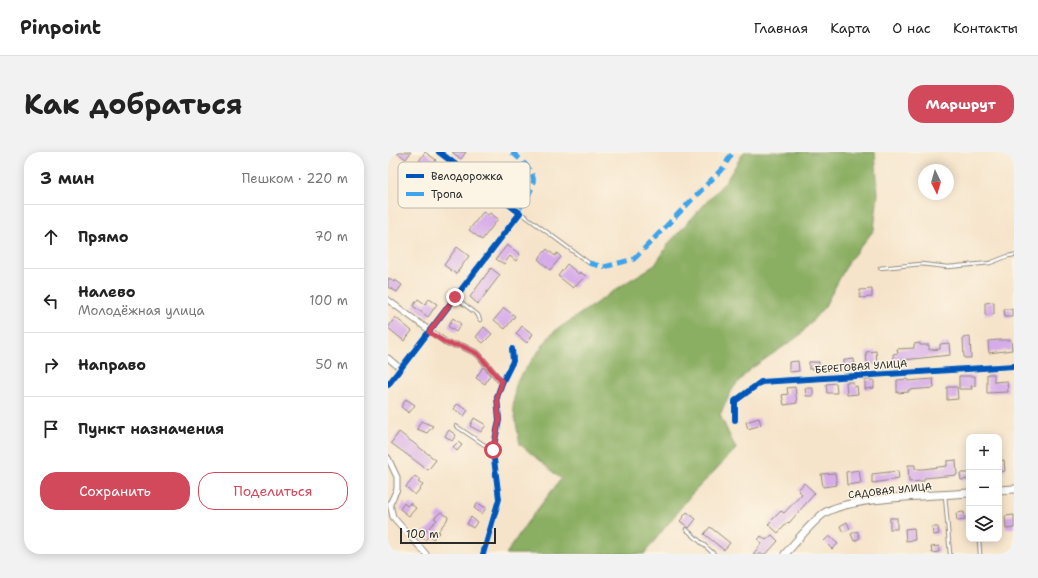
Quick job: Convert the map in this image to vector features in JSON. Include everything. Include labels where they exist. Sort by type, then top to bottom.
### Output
[{"type":"street","points":[[439,152],[452,162]]},
{"type":"street","points":[[388,385],[520,213],[513,208]]},
{"type":"street","points":[[388,300],[429,332],[448,344],[462,346],[478,354],[502,382]]},
{"type":"street","points":[[483,554],[499,499],[493,450],[499,420],[497,397],[502,382],[513,361],[512,349]]},
{"type":"street","points":[[388,358],[401,369]]},
{"type":"street","name":"БЕРЕГОВАЯ УЛИЦА","points":[[735,420],[735,401],[761,382],[1014,366]]},
{"type":"street","points":[[388,458],[397,477],[397,489],[390,504],[390,516],[426,554]]},
{"type":"street","points":[[1002,490],[1014,489]]},
{"type":"street","name":"САДОВАЯ УЛИЦА","points":[[785,554],[813,523],[834,508],[866,502],[966,493]]},
{"type":"lane","points":[[520,213],[589,263]]},
{"type":"lane","points":[[880,268],[921,264],[948,267],[976,265],[990,263],[1014,255]]},
{"type":"lane","points":[[455,297],[478,315],[480,320]]},
{"type":"lane","points":[[456,426],[493,450]]},
{"type":"lane","points":[[945,495],[950,554]]},
{"type":"lane","points":[[686,529],[714,554]]},
{"type":"lane","points":[[979,542],[980,554]]},
{"type":"green space","points":[[744,152],[875,152],[878,193],[874,230],[849,261],[825,306],[799,336],[749,370],[733,388],[720,415],[736,449],[690,496],[644,554],[506,554],[526,524],[561,479],[520,444],[513,407],[516,382],[552,333],[627,282],[655,265],[669,243],[726,181]]},
{"type":"building","points":[[396,152],[411,152],[406,159]]},
{"type":"building","points":[[425,152],[436,160],[435,162],[419,161]]},
{"type":"building","points":[[452,152],[466,152],[461,159]]},
{"type":"building","points":[[483,212],[488,215],[490,213],[498,219],[482,240],[469,230]]},
{"type":"building","points":[[507,245],[520,254],[516,261],[510,256],[504,264],[496,259]]},
{"type":"building","points":[[457,247],[469,256],[456,274],[444,265]]},
{"type":"building","points":[[547,249],[555,256],[557,253],[561,257],[550,270],[538,259]]},
{"type":"building","points":[[567,264],[579,274],[580,272],[586,276],[573,288],[558,276]]},
{"type":"building","points":[[491,268],[500,275],[478,304],[470,297]]},
{"type":"building","points":[[388,278],[394,282],[395,280],[402,285],[397,292],[388,287]]},
{"type":"building","points":[[872,289],[872,297],[860,298],[860,290]]},
{"type":"building","points":[[418,299],[425,304],[429,299],[437,304],[428,317],[413,306]]},
{"type":"building","points":[[994,302],[994,314],[985,315],[985,303]]},
{"type":"building","points":[[504,308],[515,316],[505,329],[494,320]]},
{"type":"building","points":[[1004,309],[1012,309],[1012,317],[1005,317]]},
{"type":"building","points":[[395,317],[412,331],[404,341],[388,328]]},
{"type":"building","points":[[453,318],[461,324],[456,332],[448,326]]},
{"type":"building","points":[[522,326],[533,334],[527,343],[516,334]]},
{"type":"building","points":[[484,327],[492,334],[483,343],[476,337]]},
{"type":"building","points":[[970,337],[971,358],[964,358],[963,338]]},
{"type":"building","points":[[1011,340],[1012,350],[989,353],[988,341]]},
{"type":"building","points":[[920,343],[920,345],[929,345],[929,350],[940,349],[940,344],[949,343],[950,355],[894,361],[893,354],[898,353],[897,349],[914,348],[914,344]]},
{"type":"building","points":[[876,351],[877,363],[867,364],[866,352]]},
{"type":"building","points":[[854,359],[855,367],[844,368],[844,360]]},
{"type":"building","points":[[798,361],[799,371],[789,372],[789,362]]},
{"type":"building","points":[[809,362],[819,362],[819,369],[809,369]]},
{"type":"building","points":[[483,367],[490,375],[485,384],[476,378]]},
{"type":"building","points":[[987,374],[994,374],[994,382],[1007,381],[1008,392],[987,393]]},
{"type":"building","points":[[959,376],[975,376],[975,386],[971,386],[972,389],[959,389]]},
{"type":"building","points":[[908,379],[908,381],[933,379],[934,388],[908,390],[909,392],[897,393],[897,380]]},
{"type":"building","points":[[865,380],[874,380],[874,388],[865,389]]},
{"type":"building","points":[[846,382],[853,382],[854,387],[857,386],[858,394],[847,395]]},
{"type":"building","points":[[836,383],[837,393],[827,393],[826,384]]},
{"type":"building","points":[[795,387],[797,403],[784,405],[782,395],[788,394],[787,388]]},
{"type":"building","points":[[947,387],[957,387],[958,399],[947,400]]},
{"type":"building","points":[[805,388],[813,388],[813,396],[806,396]]},
{"type":"building","points":[[406,399],[415,405],[409,413],[401,407]]},
{"type":"building","points":[[457,404],[468,410],[464,416],[454,409]]},
{"type":"building","points":[[474,418],[486,425],[481,432],[470,426]]},
{"type":"building","points":[[759,418],[761,425],[748,429],[746,422]]},
{"type":"building","points":[[421,421],[433,426],[427,433],[417,429]]},
{"type":"building","points":[[449,430],[456,435],[452,441],[445,436]]},
{"type":"building","points":[[399,432],[436,460],[428,470],[391,443]]},
{"type":"building","points":[[458,442],[462,445],[457,451],[453,447]]},
{"type":"building","points":[[956,460],[957,475],[924,478],[924,481],[909,482],[908,465],[915,465],[915,469],[923,469],[947,466],[947,461]]},
{"type":"building","points":[[1002,460],[1004,460],[1005,471],[1002,472],[1002,470]]},
{"type":"building","points":[[859,470],[861,483],[847,485],[846,472]]},
{"type":"building","points":[[898,471],[899,479],[872,483],[872,474]]},
{"type":"building","points":[[835,473],[837,485],[823,487],[821,474]]},
{"type":"building","points":[[960,473],[966,473],[966,479],[961,480]]},
{"type":"building","points":[[415,476],[420,480],[418,482],[423,485],[415,495],[406,487]]},
{"type":"building","points":[[804,483],[815,493],[789,523],[788,522],[778,533],[768,524],[781,511],[784,513],[802,494],[798,490]]},
{"type":"building","points":[[404,503],[407,506],[410,503],[416,508],[409,516],[400,509]]},
{"type":"building","points":[[478,503],[486,508],[482,514],[474,508]]},
{"type":"building","points":[[441,512],[448,517],[447,520],[438,531],[440,532],[433,539],[430,535],[425,540],[421,535],[437,520],[434,518]]},
{"type":"building","points":[[687,512],[696,519],[689,528],[680,521]]},
{"type":"building","points":[[964,512],[965,520],[957,521],[956,513]]},
{"type":"building","points":[[1014,515],[1014,528],[1006,529],[1005,516]]},
{"type":"building","points":[[471,517],[477,522],[473,528],[467,524]]},
{"type":"building","points":[[890,518],[897,518],[897,529],[890,529]]},
{"type":"building","points":[[847,522],[850,529],[843,532],[840,526]]},
{"type":"building","points":[[710,527],[730,543],[724,550],[704,534]]},
{"type":"building","points":[[932,527],[938,527],[939,534],[933,535]]},
{"type":"building","points":[[914,528],[915,540],[906,541],[905,529]]},
{"type":"building","points":[[857,531],[860,538],[854,541],[851,534]]},
{"type":"building","points":[[772,535],[778,541],[770,550],[765,554],[753,554],[762,543],[758,540],[761,536],[766,540]]},
{"type":"building","points":[[829,536],[838,544],[832,549],[824,541]]},
{"type":"building","points":[[939,546],[939,552],[932,553],[931,547]]},
{"type":"marked path","points":[[512,152],[523,162]]},
{"type":"marked path","points":[[589,263],[604,267],[634,259],[723,168],[733,152]]},
{"type":"marked path","points":[[530,171],[533,180],[533,186],[530,193]]},
{"type":"cycle path","points":[[439,152],[452,162]]},
{"type":"cycle path","points":[[388,385],[520,213],[513,208]]},
{"type":"cycle path","points":[[483,554],[499,499],[493,451],[499,420],[497,397],[513,361],[512,349]]},
{"type":"cycle path","points":[[735,420],[735,401],[761,382],[1014,366]]},
{"type":"route","points":[[455,297],[429,332],[448,344],[462,346],[478,354],[502,382],[497,397],[499,420],[493,450]]}]
